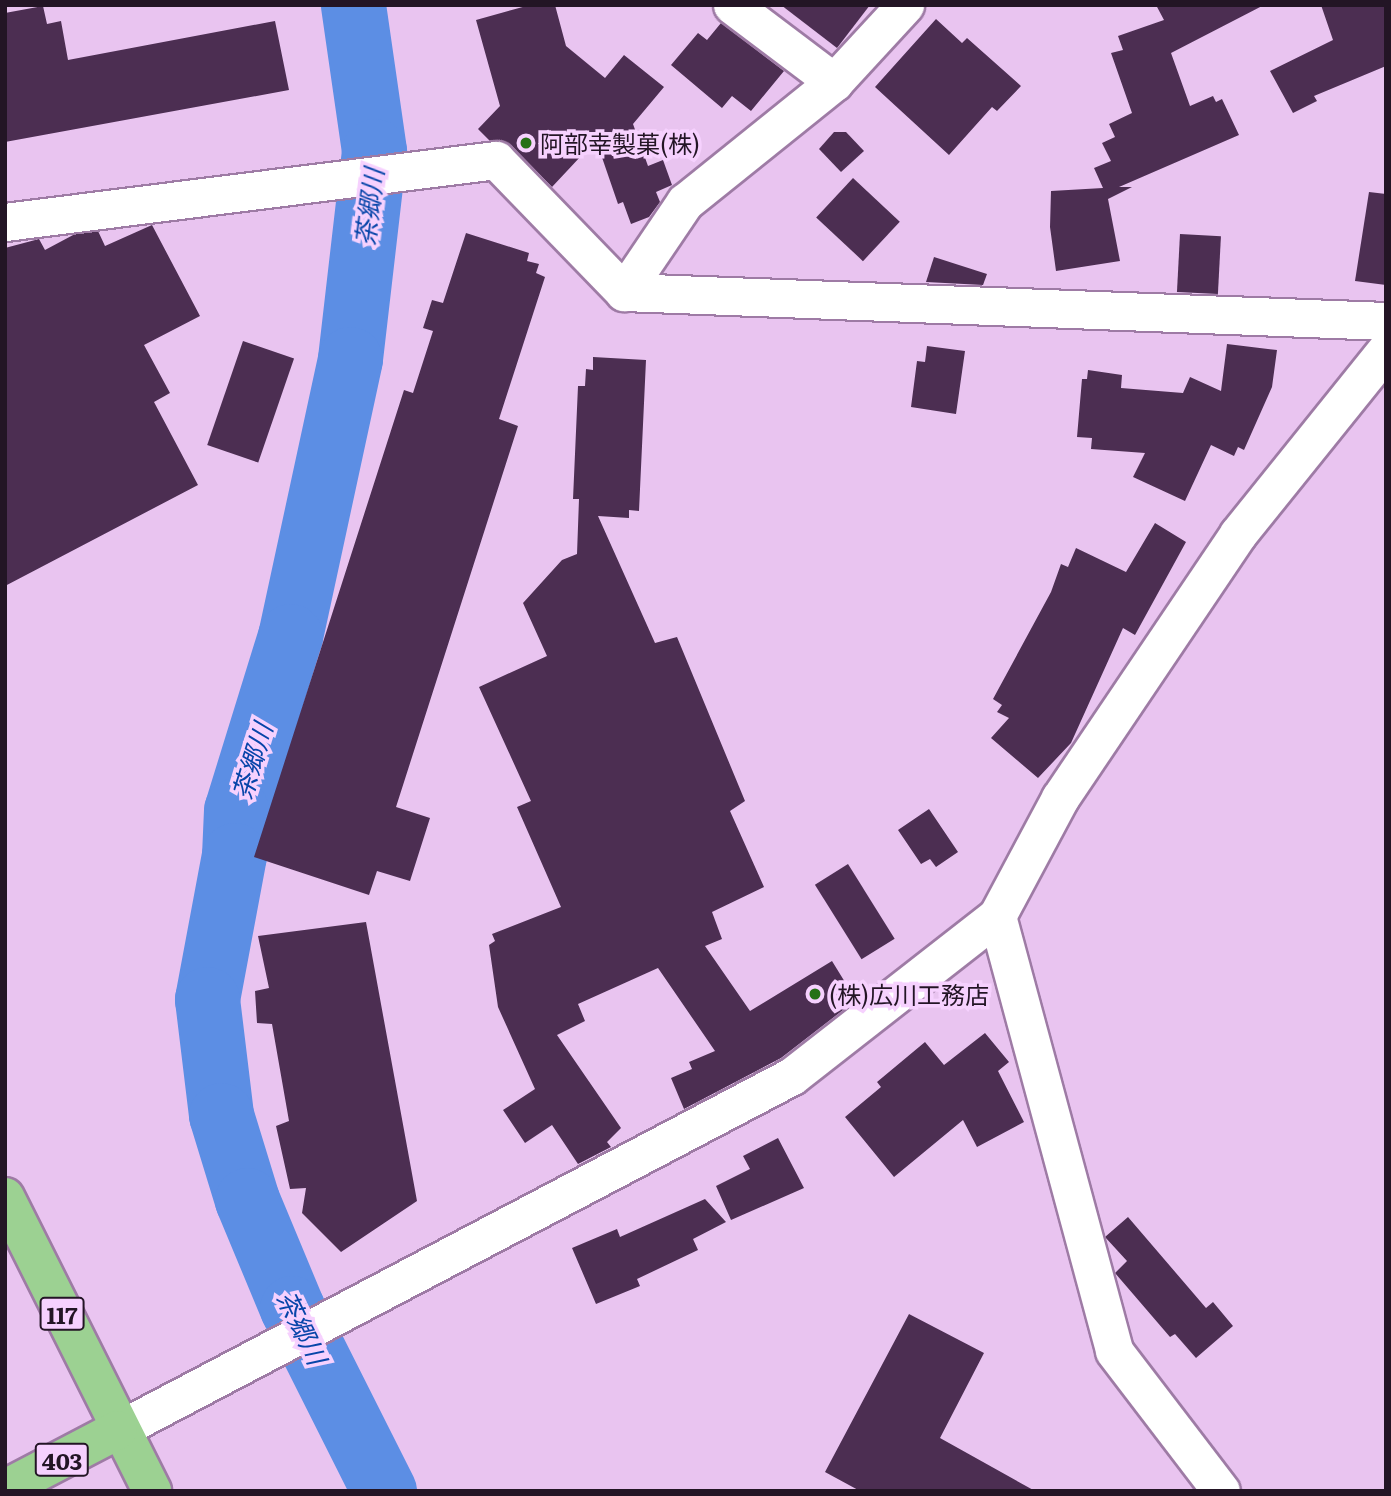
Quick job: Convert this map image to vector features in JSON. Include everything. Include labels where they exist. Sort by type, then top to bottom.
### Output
[{"type":"highway","name":"117","points":[[5,1197],[118,1430],[152,1491]]},
{"type":"highway","name":"403","points":[[5,1489],[118,1430]]},
{"type":"street","points":[[732,5],[834,82]]},
{"type":"street","points":[[624,292],[685,202],[834,82],[905,5]]},
{"type":"street","points":[[5,222],[496,160],[624,292],[1386,321]]},
{"type":"street","points":[[118,1430],[352,1310],[792,1076],[997,916],[1060,798],[1238,534],[1386,351]]},
{"type":"street","points":[[997,916],[1114,1352],[1221,1491]]},
{"type":"building","points":[[530,5],[555,5],[566,46],[605,78],[624,55],[664,87],[633,124],[648,166],[663,160],[672,185],[656,192],[660,202],[649,217],[631,224],[623,202],[618,204],[596,140],[552,187],[511,145],[489,140],[478,129],[500,106],[476,20]]},
{"type":"building","points":[[781,5],[870,5],[837,48]]},
{"type":"building","points":[[1156,5],[1264,5],[1171,53],[1190,106],[1213,96],[1216,102],[1222,99],[1239,135],[1119,187],[1132,187],[1108,199],[1120,261],[1056,271],[1050,227],[1051,191],[1103,188],[1094,168],[1111,161],[1102,143],[1115,137],[1109,124],[1132,113],[1111,53],[1123,50],[1118,36],[1164,20]]},
{"type":"building","points":[[1321,5],[1386,5],[1386,66],[1314,96],[1317,101],[1293,113],[1270,71],[1333,40]]},
{"type":"building","points":[[43,6],[47,24],[61,21],[68,60],[275,21],[289,90],[5,142],[5,13]]},
{"type":"building","points":[[936,19],[962,43],[967,38],[1021,86],[997,111],[992,107],[949,155],[875,87]]},
{"type":"building","points":[[721,23],[784,71],[751,111],[732,96],[722,108],[671,65],[698,33],[707,40]]},
{"type":"building","points":[[834,132],[846,132],[864,151],[841,172],[819,149]]},
{"type":"building","points":[[853,178],[900,222],[863,261],[816,217]]},
{"type":"building","points":[[1369,192],[1386,194],[1386,285],[1355,281]]},
{"type":"building","points":[[152,225],[200,316],[144,345],[170,393],[154,402],[198,485],[5,586],[5,248],[39,239],[45,250],[75,234],[98,231],[105,246]]},
{"type":"building","points":[[466,233],[529,253],[527,261],[539,264],[536,273],[545,277],[499,419],[518,426],[396,807],[430,818],[410,881],[377,871],[369,895],[254,857],[404,390],[413,393],[433,331],[423,328],[432,300],[443,303]]},
{"type":"building","points":[[1180,234],[1221,236],[1218,294],[1177,292]]},
{"type":"building","points":[[934,257],[987,274],[983,285],[926,282]]},
{"type":"building","points":[[243,341],[294,359],[258,463],[207,445]]},
{"type":"building","points":[[1227,344],[1277,350],[1272,387],[1244,450],[1238,447],[1234,456],[1211,445],[1185,501],[1133,477],[1145,453],[1091,449],[1092,438],[1077,437],[1082,379],[1087,379],[1088,370],[1122,375],[1121,388],[1183,393],[1190,377],[1221,391]]},
{"type":"building","points":[[927,346],[965,351],[956,414],[911,407],[917,361],[925,362]]},
{"type":"building","points":[[593,357],[646,360],[639,511],[629,510],[629,518],[598,516],[655,643],[677,637],[745,801],[730,811],[764,887],[712,912],[722,939],[705,946],[750,1011],[832,961],[856,1000],[781,1058],[684,1109],[671,1078],[692,1069],[689,1062],[715,1051],[658,968],[578,1004],[585,1021],[557,1035],[621,1128],[607,1142],[611,1147],[578,1164],[552,1125],[525,1143],[503,1110],[535,1089],[498,1007],[489,945],[495,941],[492,934],[561,907],[517,807],[531,801],[479,687],[547,656],[523,603],[562,560],[577,554],[579,499],[573,499],[578,386],[585,386],[586,369],[593,370]]},
{"type":"building","points":[[1155,523],[1186,542],[1135,635],[1123,628],[1071,743],[1038,778],[991,738],[1009,718],[997,712],[1002,705],[993,699],[1051,592],[1061,564],[1068,567],[1076,548],[1126,572]]},
{"type":"building","points":[[929,809],[958,852],[936,867],[930,859],[921,864],[898,830]]},
{"type":"building","points":[[848,864],[895,939],[862,959],[815,885]]},
{"type":"building","points":[[366,922],[417,1201],[341,1252],[302,1213],[306,1188],[290,1189],[276,1126],[289,1121],[272,1024],[257,1023],[255,991],[269,988],[258,936]]},
{"type":"building","points":[[985,1033],[1009,1062],[998,1071],[1024,1122],[977,1147],[963,1120],[894,1177],[845,1117],[881,1087],[877,1082],[925,1042],[944,1065]]},
{"type":"building","points":[[778,1138],[804,1188],[731,1220],[716,1186],[750,1169],[743,1156]]},
{"type":"building","points":[[705,1199],[726,1222],[693,1239],[698,1250],[637,1279],[640,1286],[596,1304],[572,1248],[617,1229],[620,1237]]},
{"type":"building","points":[[1128,1217],[1206,1308],[1213,1302],[1233,1326],[1196,1358],[1175,1334],[1170,1337],[1115,1273],[1127,1261],[1105,1237]]},
{"type":"building","points":[[909,1314],[984,1353],[940,1438],[1035,1491],[860,1491],[825,1472]]},
{"type":"waterway","name":"茶郷川","points":[[353,5],[374,151],[350,359],[290,636],[236,810],[234,855],[207,999],[221,1115],[247,1200],[292,1308],[384,1491]]},
{"type":"place","name":"阿部幸製菓(株)","points":[[526,143]]},
{"type":"place","name":"(株)広川工務店","points":[[815,994]]}]
